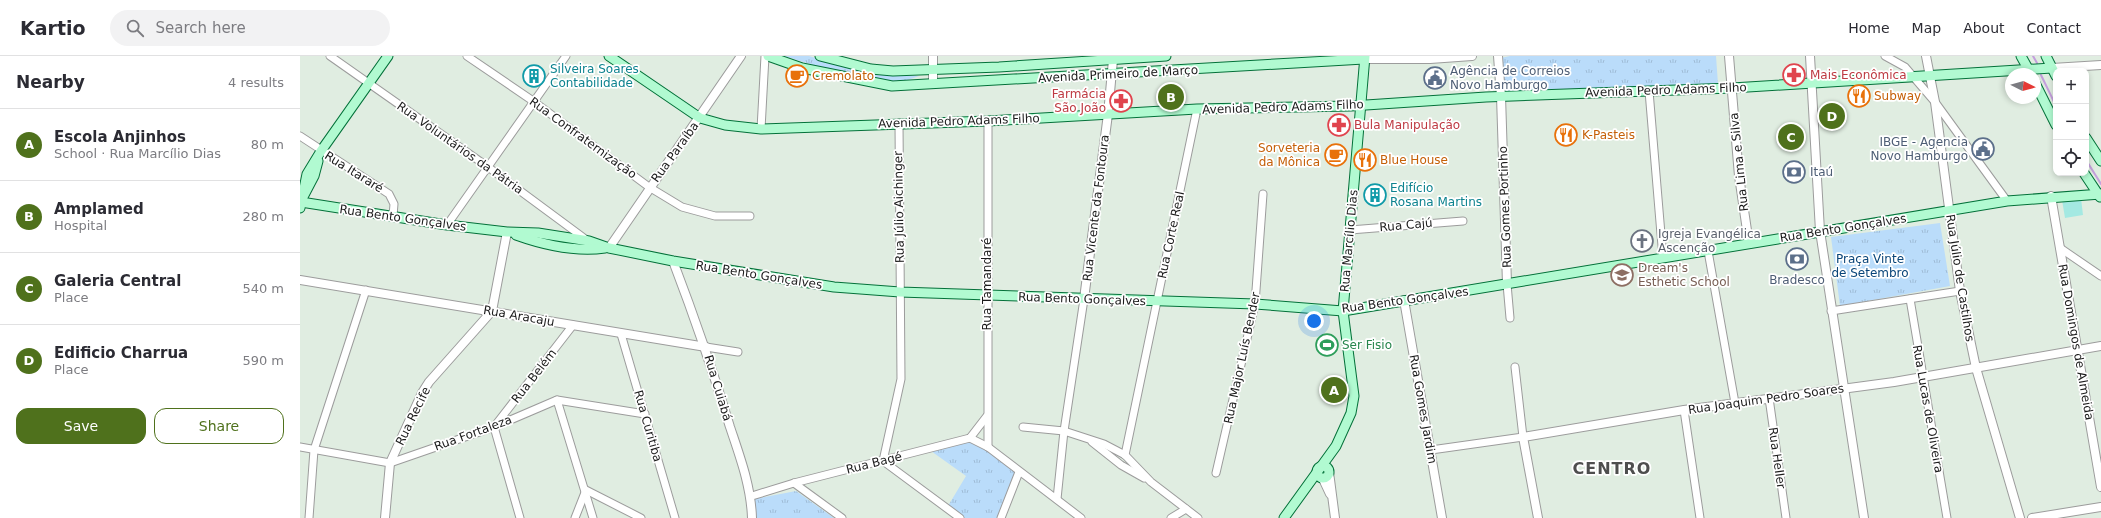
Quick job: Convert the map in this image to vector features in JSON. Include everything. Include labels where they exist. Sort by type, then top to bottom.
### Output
[{"type":"main road","points":[[300,204],[307,174],[321,150],[388,56]]},
{"type":"main road","name":"Avenida Pedro Adams Filho","points":[[609,56],[700,118],[726,125],[762,129],[988,121],[1197,109],[1360,105],[1501,96],[1732,88],[1928,75],[2005,73]]},
{"type":"main road","name":"Avenida Primeiro de Março","points":[[768,56],[802,68],[870,83],[892,86],[1112,74],[1298,59],[1364,58]]},
{"type":"main road","name":"Avenida Primeiro de Março","points":[[820,56],[871,69],[894,71],[1080,58],[1113,60],[1166,56]]},
{"type":"main road","points":[[2021,56],[2028,68]]},
{"type":"main road","points":[[2046,56],[2053,70]]},
{"type":"main road","name":"Rua Marcílio Dias","points":[[1302,492],[1326,475],[1336,446],[1351,413],[1354,396],[1343,311],[1364,58]]},
{"type":"main road","points":[[2041,72],[2053,72]]},
{"type":"main road","points":[[2041,95],[2053,120]]},
{"type":"main road","points":[[2087,140],[2101,161]]},
{"type":"main road","points":[[2086,176],[2100,195]]},
{"type":"main road","name":"Rua Bento Gonçalves","points":[[300,204],[393,216],[447,225],[507,232],[538,233],[589,241],[609,248],[673,261],[811,284],[900,292],[1158,302],[1255,304],[1343,311],[2007,201],[2051,196],[2100,195]]},
{"type":"main road","name":"Rua Bento Gonçalves","points":[[507,232],[536,242],[589,250],[609,248]]},
{"type":"main road","name":"Rua Marcílio Dias","points":[[1284,518],[1318,468],[1336,446]]},
{"type":"main road","points":[[1318,468],[1325,466],[1326,475]]},
{"type":"street","name":"Rua Voluntários da Pátria","points":[[330,56],[488,167],[589,241]]},
{"type":"street","name":"Rua Confraternização","points":[[467,56],[533,101],[649,187],[682,207],[715,216],[750,216]]},
{"type":"street","points":[[447,225],[566,56]]},
{"type":"street","name":"Rua Paraíba","points":[[609,248],[649,187],[700,118],[741,56]]},
{"type":"street","points":[[762,129],[765,56]]},
{"type":"street","points":[[932,83],[933,56]]},
{"type":"street","name":"Avenida Primeiro de Março","points":[[1364,58],[1430,59],[1472,56]]},
{"type":"street","name":"Rua Gomes Portinho","points":[[1498,56],[1501,96],[1507,284],[1510,318]]},
{"type":"street","name":"Rua Lima e Silva","points":[[1729,56],[1739,176],[1749,244]]},
{"type":"street","points":[[1810,56],[1820,231],[1864,518]]},
{"type":"street","points":[[1885,56],[1905,67],[1935,102],[2007,201]]},
{"type":"street","name":"Rua Júlio de Castilhos","points":[[1926,56],[1928,75],[1935,102],[1960,290],[1976,368],[2020,518]]},
{"type":"street","name":"Rua Vicente da Fontoura","points":[[1057,499],[1064,431],[1084,299],[1108,114],[1113,60]]},
{"type":"street","points":[[2081,68],[2101,65]]},
{"type":"street","points":[[1649,91],[1663,258]]},
{"type":"street","name":"Rua Corte Real","points":[[1125,455],[1197,109]]},
{"type":"street","name":"Rua Tamandaré","points":[[988,121],[988,447]]},
{"type":"street","name":"Rua Júlio Aichinger","points":[[883,461],[901,379],[899,123]]},
{"type":"street","name":"Rua Itararé","points":[[300,136],[389,194],[394,204],[393,216]]},
{"type":"street","name":"Rua Major Luís Bender","points":[[1216,473],[1255,304],[1263,194]]},
{"type":"street","name":"Rua Domingos de Almeida","points":[[2051,196],[2101,487]]},
{"type":"street","name":"Rua Cajú","points":[[1350,230],[1463,221]]},
{"type":"street","points":[[492,312],[507,232]]},
{"type":"street","points":[[2060,248],[2101,276]]},
{"type":"street","points":[[1708,251],[1735,403]]},
{"type":"street","name":"Rua Cuiabá","points":[[673,261],[706,347],[752,496],[752,518]]},
{"type":"street","name":"Rua Aracaju","points":[[300,280],[621,334],[738,352]]},
{"type":"street","points":[[309,518],[314,450],[366,290]]},
{"type":"street","points":[[1832,311],[1960,290]]},
{"type":"street","name":"Rua Lucas de Oliveira","points":[[1910,299],[1947,518]]},
{"type":"street","name":"Rua Gomes Jardim","points":[[1404,300],[1442,518]]},
{"type":"street","name":"Rua Recife","points":[[385,518],[390,463],[422,393],[429,382],[492,312]]},
{"type":"street","name":"Rua Belém","points":[[494,427],[573,325]]},
{"type":"street","name":"Rua Curitiba","points":[[621,334],[675,518]]},
{"type":"street","name":"Rua Joaquim Pedro Soares","points":[[1431,450],[1523,437],[1684,410],[1924,377],[2101,346]]},
{"type":"street","points":[[1515,367],[1523,437],[1538,518]]},
{"type":"street","name":"Rua Heller","points":[[1769,398],[1786,518]]},
{"type":"street","points":[[593,518],[586,490],[558,400],[645,414]]},
{"type":"street","name":"Rua Fortaleza","points":[[300,447],[390,463],[494,427],[558,400]]},
{"type":"street","points":[[1684,410],[1700,518]]},
{"type":"street","points":[[987,416],[970,438],[988,447],[1081,518]]},
{"type":"street","points":[[494,427],[520,518]]},
{"type":"street","points":[[1023,427],[1064,431],[1090,441],[1104,444],[1125,455],[1151,482]]},
{"type":"street","name":"Rua Bagé","points":[[752,496],[794,483],[970,438]]},
{"type":"street","points":[[1090,441],[1121,465],[1151,482],[1198,518]]},
{"type":"street","points":[[883,461],[960,518]]},
{"type":"street","points":[[1001,518],[1020,472]]},
{"type":"street","points":[[1326,475],[1332,496],[1335,518]]},
{"type":"street","points":[[794,483],[842,518]]},
{"type":"street","points":[[576,518],[586,490]]},
{"type":"street","points":[[586,490],[641,518]]},
{"type":"street","points":[[2032,518],[2101,507]]},
{"type":"street","points":[[1171,518],[1186,509]]},
{"type":"shaded area","points":[[2081,198],[2083,215],[2065,218],[2062,200]]},
{"type":"green space","points":[[784,56],[809,56],[842,66],[895,75],[919,76],[899,82],[870,80],[841,74]]},
{"type":"green space","points":[[1510,56],[1716,56],[1718,84],[1503,94],[1501,58]]},
{"type":"green space","name":"Praça Vinte de Setembro","points":[[1940,223],[1950,286],[1840,306],[1831,237]]},
{"type":"green space","points":[[970,441],[988,450],[1017,472],[999,518],[963,518],[948,506],[966,476],[931,451]]},
{"type":"green space","points":[[796,491],[834,518],[755,518],[754,499]]},
{"type":"waterway","points":[[2033,56],[2037,63]]},
{"type":"waterway","points":[[2041,75],[2055,104]]},
{"type":"waterway","points":[[2089,165],[2101,184]]},
{"type":"place","name":"Mais Econômica","points":[[1794,75]]},
{"type":"place","name":"Silveira Soares Contabilidade","points":[[534,76]]},
{"type":"place","name":"Cremolato","points":[[797,76]]},
{"type":"place","name":"Agência de Correios Novo Hamburgo","points":[[1435,78]]},
{"type":"place","name":"Subway","points":[[1859,96]]},
{"type":"place","name":"Amplamed","points":[[1171,97]]},
{"type":"place","name":"Farmácia São João","points":[[1121,101]]},
{"type":"place","name":"Edificio Charrua","points":[[1832,116]]},
{"type":"place","name":"Bula Manipulação","points":[[1339,125]]},
{"type":"place","name":"K-Pasteis","points":[[1566,135]]},
{"type":"place","name":"Galeria Central","points":[[1791,137]]},
{"type":"place","name":"IBGE - Agencia Novo Hamburgo","points":[[1983,149]]},
{"type":"place","name":"Sorveteria da Mônica","points":[[1336,155]]},
{"type":"place","name":"Blue House","points":[[1365,160]]},
{"type":"place","name":"Itaú","points":[[1794,172]]},
{"type":"place","name":"Edifício Rosana Martins","points":[[1375,195]]},
{"type":"place","name":"Igreja Evangélica Ascenção","points":[[1642,241]]},
{"type":"place","name":"Bradesco","points":[[1797,259]]},
{"type":"place","name":"Dream's Esthetic School","points":[[1622,275]]},
{"type":"place","name":"Ser Fisio","points":[[1327,345]]},
{"type":"place","name":"Escola Anjinhos","points":[[1334,390]]},
{"type":"district","name":"CENTRO","points":[[1612,468]]}]
